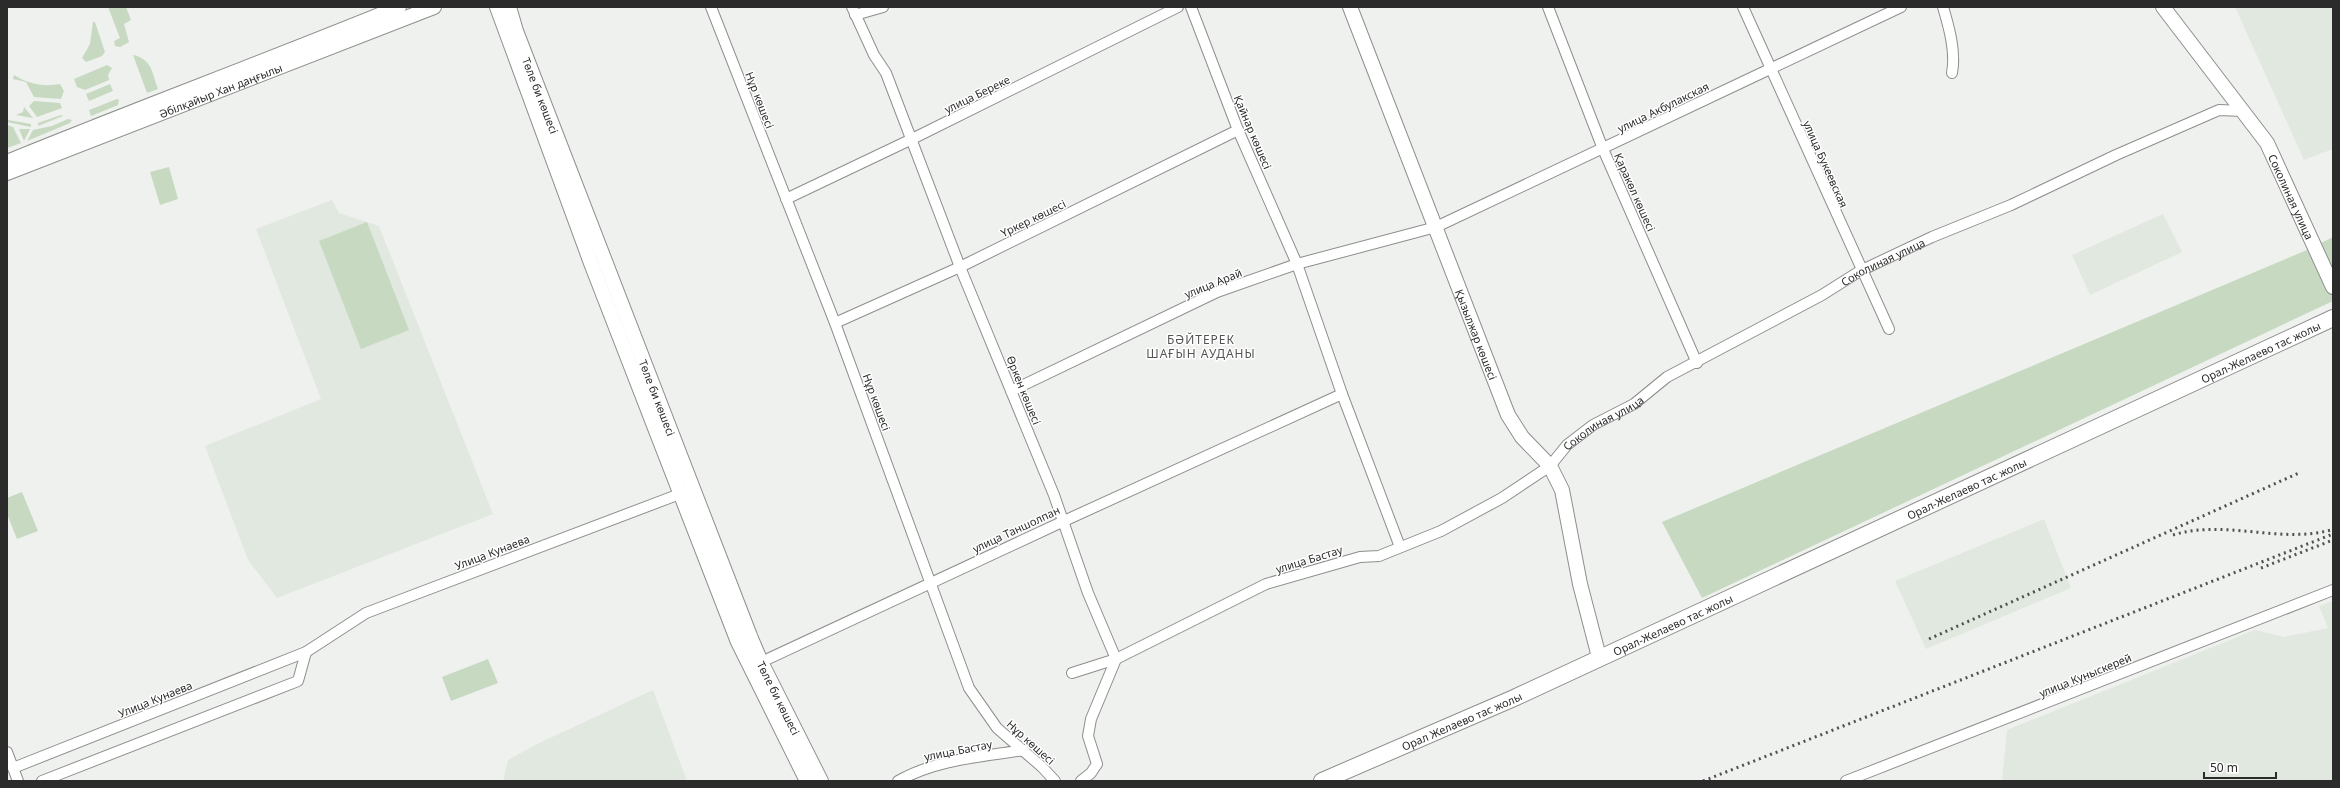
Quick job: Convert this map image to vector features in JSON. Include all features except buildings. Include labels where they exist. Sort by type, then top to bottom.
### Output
[{"type":"main road","name":"Әбілқайыр Хан даңғылы","points":[[7,162],[134,110],[266,62],[398,7]]},
{"type":"main road","name":"Әбілқайыр Хан даңғылы","points":[[7,173],[434,7]]},
{"type":"main road","name":"Төле би көшесі","points":[[497,7],[591,263],[687,491]]},
{"type":"main road","name":"Төле би көшесі","points":[[509,7],[516,31],[687,491],[755,665],[807,781]]},
{"type":"main road","name":"Қызылжар көшесі","points":[[1350,7],[1508,415],[1522,437],[1550,466],[1562,490],[1580,584],[1599,657]]},
{"type":"main road","name":"Соколиная улица","points":[[2163,7],[2267,143],[2333,287]]},
{"type":"main road","name":"Орал-Желаево тас жолы","points":[[1599,657],[2333,318]]},
{"type":"main road","name":"Орал Желаево тас жолы","points":[[1322,781],[1514,698],[1599,657]]},
{"type":"main road","name":"Төле би көшесі","points":[[755,665],[821,781]]},
{"type":"street","name":"Нұр көшесі","points":[[711,7],[835,323],[969,688],[997,728],[1024,750],[1055,781]]},
{"type":"street","points":[[853,11],[883,7]]},
{"type":"street","name":"улица Береке","points":[[786,199],[912,139],[1178,7]]},
{"type":"street","name":"Қайнар көшесі","points":[[1191,7],[1238,130],[1297,264],[1342,394],[1400,547]]},
{"type":"street","name":"Қаракөл көшесі","points":[[1548,7],[1603,149],[1697,363]]},
{"type":"street","name":"улица Букеевская","points":[[1743,7],[1860,271],[1889,330]]},
{"type":"street","name":"улица Акбулакская","points":[[1436,227],[1901,7]]},
{"type":"street","points":[[1943,7],[1948,23],[1954,64],[1952,73]]},
{"type":"street","name":"Өркен көшесі","points":[[853,11],[874,55],[886,73],[960,267],[1064,521],[1088,593],[1116,659]]},
{"type":"street","name":"Соколиная улица","points":[[1550,466],[1567,445],[1593,425],[1634,404],[1667,377],[1697,363],[1822,295],[1860,271],[1932,237],[2011,205],[2116,155],[2219,110],[2243,111]]},
{"type":"street","name":"Үркер көшесі","points":[[835,323],[960,267],[1238,130]]},
{"type":"street","name":"улица Арай","points":[[1011,391],[1217,292],[1297,264],[1436,227]]},
{"type":"street","name":"улица Таншолпан","points":[[755,665],[1064,521],[1295,417],[1342,394]]},
{"type":"street","name":"улица Бастау","points":[[1072,673],[1116,659],[1266,584],[1360,557],[1379,556],[1441,530],[1502,498],[1550,466]]},
{"type":"street","name":"Улица Кунаева","points":[[13,768],[306,652],[366,613],[687,491]]},
{"type":"street","name":"улица Куныскерей","points":[[1846,781],[2333,590]]},
{"type":"street","points":[[42,781],[298,681],[306,652]]},
{"type":"street","points":[[1081,781],[1097,764],[1088,736],[1091,719],[1116,659]]},
{"type":"street","name":"улица Бастау","points":[[898,781],[916,771],[939,763],[1024,750]]},
{"type":"street","points":[[7,752],[18,781]]},
{"type":"shaded area","points":[[2235,7],[2333,7],[2333,149],[2304,160]]},
{"type":"shaded area","points":[[332,200],[339,213],[379,226],[493,514],[277,598],[248,560],[205,446],[321,399],[256,229]]},
{"type":"shaded area","points":[[2163,214],[2182,252],[2090,295],[2072,255]]},
{"type":"shaded area","points":[[2044,519],[2071,588],[1926,649],[1895,581]]},
{"type":"shaded area","points":[[2333,601],[2333,781],[2002,781],[2007,730],[2255,630],[2284,637],[2328,628],[2319,606]]},
{"type":"shaded area","points":[[653,690],[687,781],[503,781],[508,760],[535,745]]},
{"type":"green space","points":[[108,7],[126,7],[131,20],[124,24],[129,42],[120,47],[115,46],[114,41],[120,38]]},
{"type":"green space","points":[[93,22],[95,22],[105,52],[102,56],[86,62],[82,58],[90,44]]},
{"type":"green space","points":[[133,55],[148,63],[158,89],[147,93]]},
{"type":"green space","points":[[107,65],[112,68],[108,75],[109,80],[85,90],[77,87],[74,79]]},
{"type":"green space","points":[[14,75],[25,81],[36,84],[60,84],[64,91],[61,99],[34,97],[26,82],[13,79]]},
{"type":"green space","points":[[110,84],[113,91],[89,101],[86,94]]},
{"type":"green space","points":[[159,93],[159,95],[93,121],[92,119]]},
{"type":"green space","points":[[117,99],[119,100],[118,105],[91,116],[89,110]]},
{"type":"green space","points":[[34,101],[60,103],[62,108],[37,117],[29,106]]},
{"type":"green space","points":[[24,107],[33,118],[16,115],[23,112]]},
{"type":"green space","points":[[61,115],[63,116],[38,126],[38,123]]},
{"type":"green space","points":[[68,119],[72,120],[70,123],[27,141],[33,130],[52,126]]},
{"type":"green space","points":[[8,120],[31,124],[31,127],[7,122]]},
{"type":"green space","points":[[7,125],[13,127],[21,143],[7,148]]},
{"type":"green space","points":[[75,126],[76,128],[28,147],[27,145]]},
{"type":"green space","points":[[19,129],[30,129],[24,141]]},
{"type":"green space","points":[[169,167],[178,199],[160,205],[150,172]]},
{"type":"green space","points":[[367,222],[409,330],[361,349],[319,241]]},
{"type":"green space","points":[[2333,237],[2333,301],[1702,598],[1662,522],[2307,250]]},
{"type":"green space","points":[[22,492],[38,531],[17,539],[7,514],[7,498]]},
{"type":"green space","points":[[488,659],[498,683],[451,701],[442,677]]},
{"type":"railway","points":[[1929,639],[2301,472]]},
{"type":"railway","points":[[2173,535],[2212,529],[2272,534],[2311,534],[2331,530]]},
{"type":"railway","points":[[1703,781],[2333,534]]},
{"type":"railway","points":[[2261,568],[2333,540]]},
{"type":"district","name":"БӘЙТЕРЕК ШАҒЫН АУДАНЫ","points":[[1201,346]]}]
